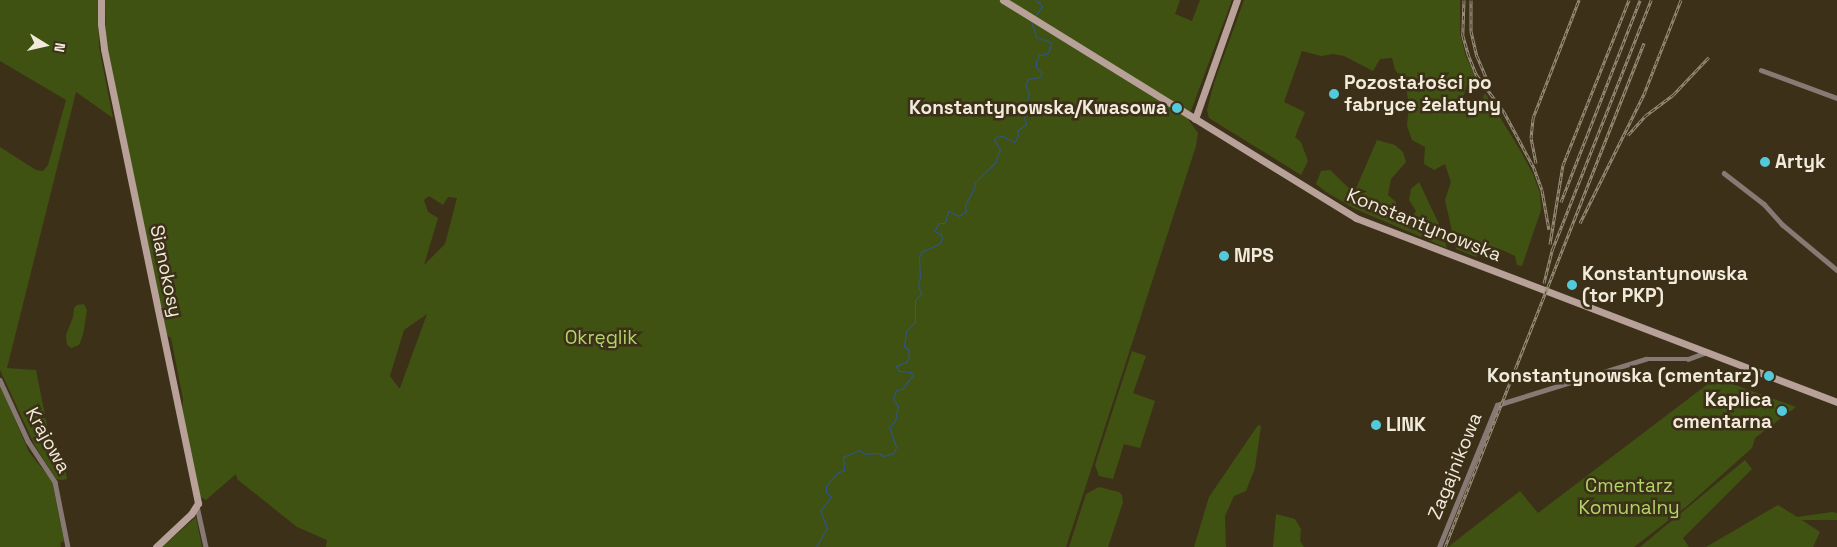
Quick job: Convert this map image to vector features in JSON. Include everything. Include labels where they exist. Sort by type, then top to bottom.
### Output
[{"type":"main road","name":"Sianokosy","points":[[101,0],[103,44],[197,506]]},
{"type":"main road","name":"Konstantynowska","points":[[1003,0],[1333,205],[1369,224],[1837,402]]},
{"type":"main road","points":[[1195,119],[1237,0]]},
{"type":"main road","points":[[156,547],[197,506]]},
{"type":"street","points":[[1761,70],[1837,98]]},
{"type":"street","points":[[1724,173],[1764,204],[1783,225],[1837,270]]},
{"type":"street","name":"Zagajnikowa","points":[[1439,547],[1494,410],[1505,401],[1646,359],[1688,359],[1707,352]]},
{"type":"street","name":"Krajowa","points":[[0,380],[28,441],[55,482],[68,547]]},
{"type":"street","name":"Sianokosy","points":[[197,506],[206,547]]},
{"type":"green space","points":[[0,0],[98,0],[99,47],[113,118],[76,92],[7,368],[36,370],[55,465],[64,464],[67,479],[62,480],[56,479],[35,446],[0,370],[0,147],[36,170],[43,171],[48,165],[66,100],[0,61]]},
{"type":"green space","name":"Okręglik","points":[[105,0],[1180,0],[1175,14],[1192,21],[1200,0],[1232,0],[1188,119],[1198,133],[1196,146],[1066,547],[326,547],[327,540],[297,527],[237,479],[236,474],[206,500],[200,497],[182,411],[183,399],[171,338],[167,335],[106,42]],"holes":[[[429,196],[443,205],[448,197],[457,198],[445,244],[424,265],[438,218],[428,212],[424,200]],[[427,314],[400,388],[399,388],[390,376],[404,330]]]},
{"type":"green space","points":[[1244,0],[1460,0],[1460,34],[1466,57],[1479,83],[1469,78],[1462,101],[1478,108],[1485,93],[1520,150],[1533,174],[1540,193],[1541,210],[1522,266],[1517,265],[1515,256],[1500,249],[1492,248],[1476,257],[1456,249],[1445,200],[1451,182],[1445,164],[1434,170],[1424,164],[1425,147],[1412,140],[1407,126],[1409,105],[1405,82],[1395,70],[1392,58],[1380,59],[1373,71],[1344,56],[1333,54],[1321,56],[1302,51],[1284,102],[1305,112],[1295,137],[1301,142],[1308,161],[1301,175],[1209,118],[1207,110],[1214,83]]},
{"type":"green space","points":[[1377,140],[1395,145],[1403,152],[1406,162],[1391,179],[1388,195],[1396,202],[1398,217],[1410,220],[1416,211],[1409,200],[1411,189],[1419,182],[1439,224],[1428,224],[1430,234],[1442,232],[1447,248],[1353,208],[1316,184],[1321,171],[1330,170],[1354,193]]},
{"type":"green space","points":[[84,304],[87,310],[83,335],[79,345],[71,348],[67,345],[66,335],[73,317],[74,308],[77,305]]},
{"type":"green space","points":[[1132,351],[1146,356],[1133,393],[1155,401],[1140,448],[1124,444],[1113,479],[1099,476],[1095,465]]},
{"type":"green space","name":"Cmentarz Komunalny","points":[[1721,374],[1730,383],[1796,407],[1755,438],[1752,448],[1687,506],[1634,547],[1448,547],[1520,491],[1538,513]]},
{"type":"green space","points":[[0,385],[29,452],[52,481],[64,541],[60,543],[61,547],[0,547]]},
{"type":"green space","points":[[1258,425],[1261,426],[1255,468],[1246,491],[1234,496],[1225,516],[1226,547],[1194,547],[1209,497]]},
{"type":"green space","points":[[1745,460],[1752,469],[1683,538],[1689,547],[1640,547]]},
{"type":"green space","points":[[1099,487],[1119,492],[1122,495],[1123,502],[1108,547],[1069,547],[1086,494]]},
{"type":"green space","points":[[1778,505],[1797,517],[1832,512],[1837,513],[1837,520],[1802,520],[1820,532],[1813,547],[1706,547]]},
{"type":"green space","points":[[1276,514],[1295,519],[1301,529],[1300,541],[1304,547],[1273,547]]},
{"type":"green space","points":[[196,517],[202,547],[162,547]]},
{"type":"waterway","points":[[1036,0],[1042,6],[1036,15]]},
{"type":"waterway","points":[[816,547],[827,528],[820,511],[831,497],[826,492],[826,486],[837,473],[844,470],[843,457],[859,450],[865,454],[879,453],[883,456],[894,453],[896,447],[889,427],[895,421],[898,406],[893,400],[896,390],[902,389],[912,376],[911,372],[899,371],[896,366],[906,362],[909,356],[908,349],[904,346],[906,331],[915,322],[915,300],[921,294],[918,285],[920,277],[919,257],[921,252],[939,244],[942,239],[941,234],[934,231],[939,223],[945,223],[948,211],[959,216],[966,211],[965,205],[974,189],[975,182],[995,163],[1000,149],[994,140],[996,137],[1002,136],[1014,142],[1018,136],[1017,131],[1026,124],[1022,111],[1026,105],[1029,93],[1025,85],[1028,79],[1039,77],[1042,73],[1036,67],[1036,62],[1039,55],[1046,54],[1049,51],[1051,44],[1036,37],[1032,24]]},
{"type":"railway","points":[[1464,0],[1463,36],[1468,54],[1476,74],[1504,112],[1534,168],[1542,190],[1549,229]]},
{"type":"railway","points":[[1471,0],[1471,31],[1477,56],[1490,86]]},
{"type":"railway","points":[[1536,163],[1531,138],[1533,118],[1579,0]]},
{"type":"railway","points":[[1550,244],[1563,165],[1629,0]]},
{"type":"railway","points":[[1561,202],[1640,0]]},
{"type":"railway","points":[[1544,283],[1553,248],[1651,0]]},
{"type":"railway","points":[[1580,223],[1644,94],[1681,0]]},
{"type":"railway","points":[[1445,547],[1644,43]]},
{"type":"railway","points":[[1628,135],[1645,116],[1673,95],[1709,57]]},
{"type":"place","name":"Pozostałości po fabryce żelatyny","points":[[1334,94]]},
{"type":"place","name":"Konstantynowska/Kwasowa","points":[[1177,108]]},
{"type":"place","name":"Artyk","points":[[1765,162]]},
{"type":"place","name":"MPS","points":[[1224,256]]},
{"type":"place","name":"Konstantynowska (tor PKP)","points":[[1572,285]]},
{"type":"place","name":"Konstantynowska (cmentarz)","points":[[1769,376]]},
{"type":"place","name":"Kaplica cmentarna","points":[[1782,411]]},
{"type":"place","name":"LINK","points":[[1376,425]]}]
